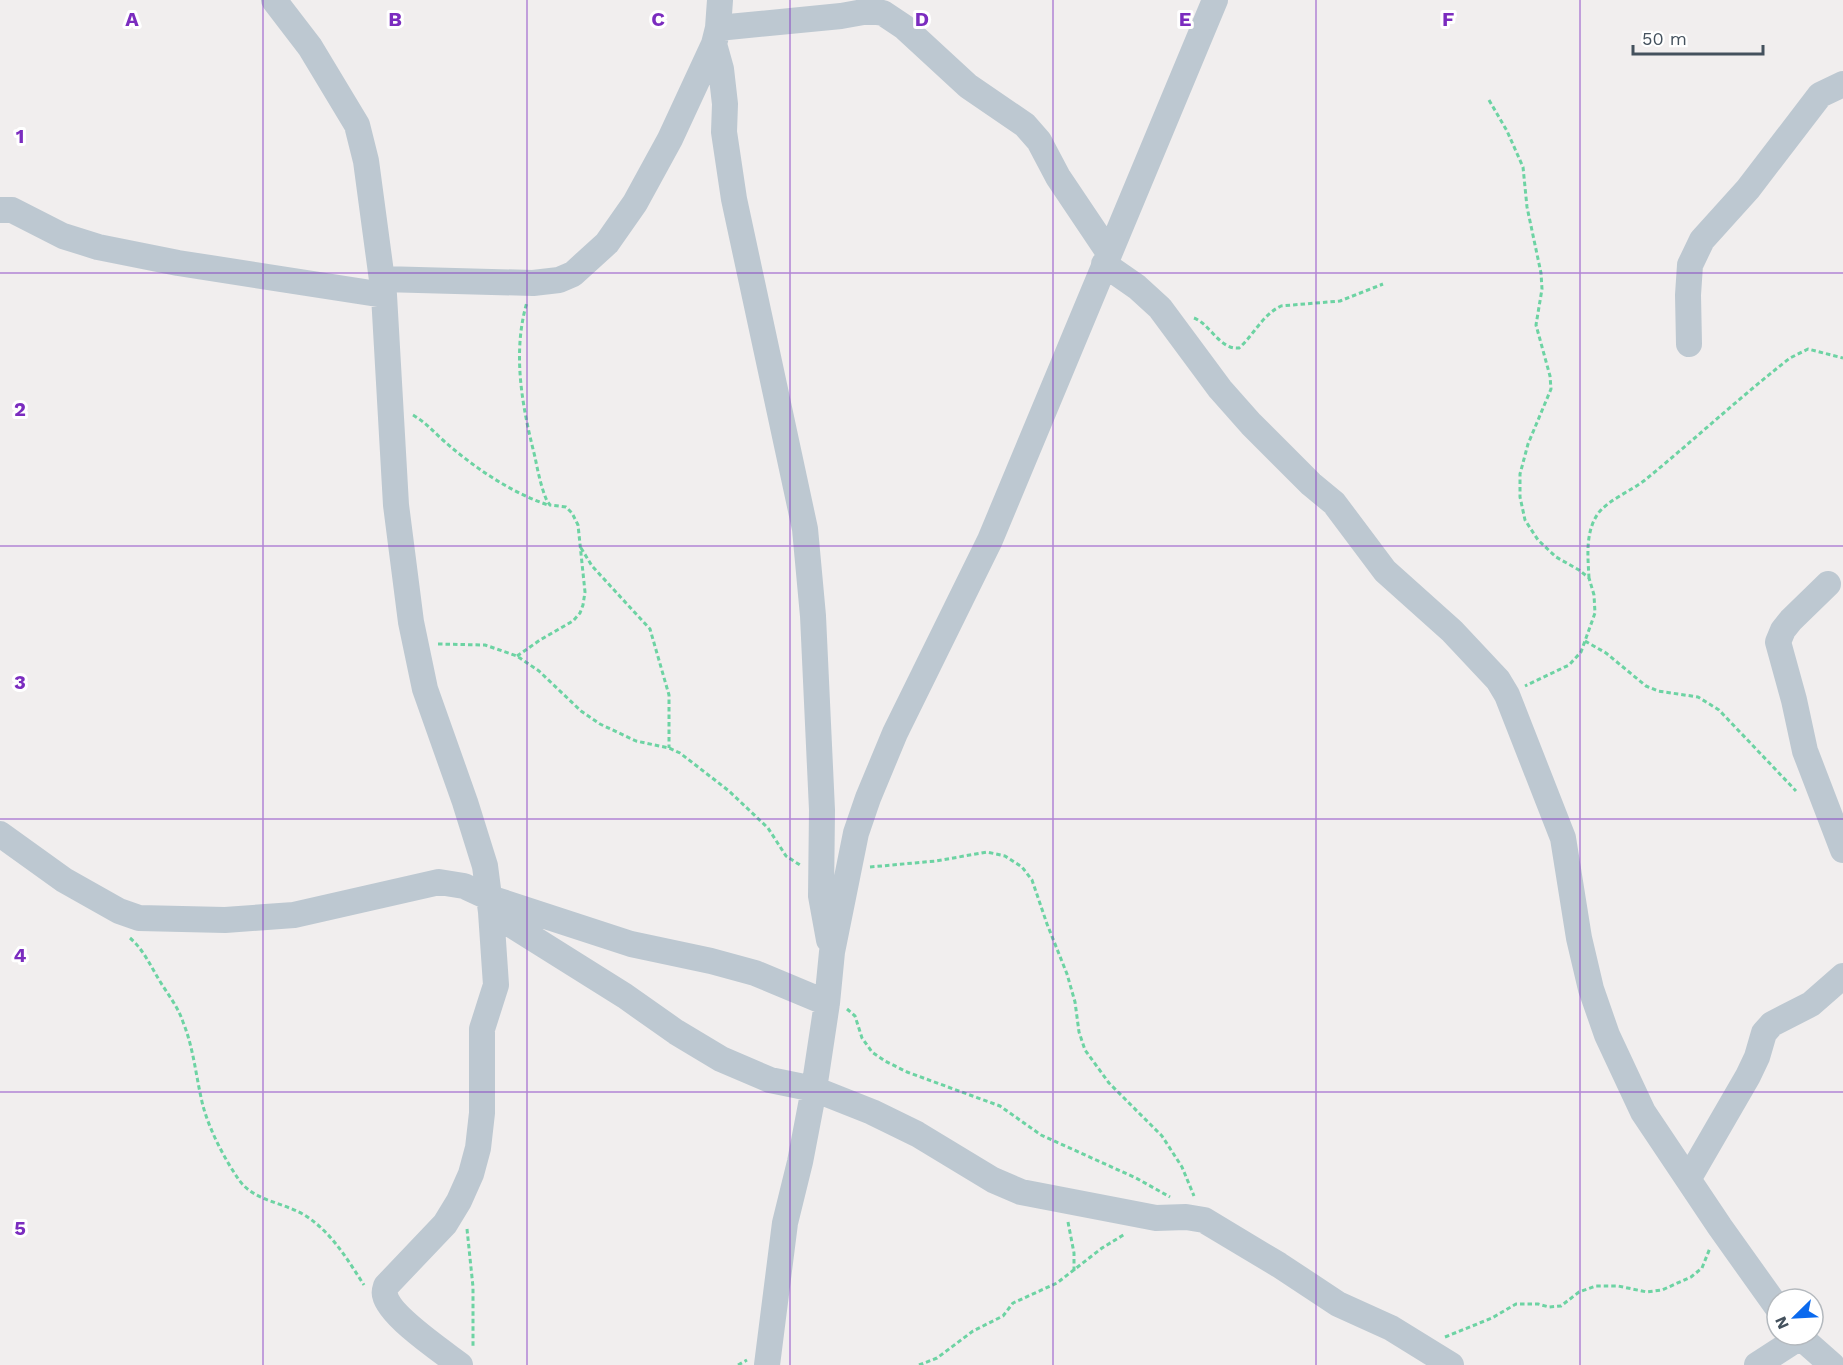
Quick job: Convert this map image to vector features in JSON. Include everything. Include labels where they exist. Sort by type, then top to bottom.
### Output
[{"type":"street","points":[[274,0],[310,47],[357,125],[366,161],[383,287],[396,505],[411,622],[425,690],[485,866],[496,985],[482,1029],[482,1113],[478,1148],[471,1174],[459,1201],[445,1224],[386,1286],[384,1294],[389,1305],[406,1322],[465,1360]]},
{"type":"street","points":[[720,0],[716,36],[725,104],[724,132],[734,199],[805,529],[813,616],[822,810],[820,871],[822,906],[831,952]]},
{"type":"street","points":[[767,1365],[785,1223],[814,1089],[827,1003],[831,952],[856,833],[895,733],[990,540],[1215,0]]},
{"type":"street","points":[[716,36],[869,11],[883,13],[904,27],[968,86],[1025,125],[1040,141],[1058,177],[1107,259],[1160,308],[1220,389],[1251,424],[1311,484],[1334,503],[1385,571],[1452,631],[1498,680],[1508,695],[1563,838],[1578,938],[1591,989],[1607,1035],[1644,1112],[1719,1227],[1765,1290]]},
{"type":"street","points":[[0,210],[12,210],[63,236],[98,248],[178,263],[383,287],[533,283],[559,280],[573,274],[607,243],[635,203],[716,36]]},
{"type":"street","points":[[1689,344],[1690,265],[1702,240],[1748,189],[1820,95],[1843,84]]},
{"type":"street","points":[[1828,584],[1787,625],[1779,635],[1778,642],[1805,751],[1843,850]]},
{"type":"street","points":[[0,834],[64,880],[119,911],[139,918],[225,921],[294,915],[439,882],[464,886],[676,1032],[721,1059],[770,1080],[814,1089],[872,1112],[917,1134],[993,1180],[1021,1192],[1156,1218],[1195,1219],[1279,1265],[1338,1304],[1391,1328],[1450,1365]]},
{"type":"street","points":[[490,905],[631,944],[755,973],[827,1003]]},
{"type":"street","points":[[1689,1178],[1748,1076],[1757,1057],[1764,1033],[1772,1024],[1818,999],[1843,976]]},
{"type":"street","points":[[1757,1365],[1783,1347]]},
{"type":"street","points":[[1812,1347],[1832,1365]]},
{"type":"path","points":[[1489,100],[1507,131],[1523,167],[1528,215],[1541,273],[1542,290],[1536,325],[1550,376],[1551,389],[1528,444],[1520,474],[1520,497],[1525,520],[1538,540],[1556,557],[1589,578]]},
{"type":"path","points":[[533,283],[522,326],[519,362],[523,408],[545,496],[550,505]]},
{"type":"path","points":[[1191,317],[1208,327],[1229,347],[1239,348],[1272,310],[1281,306],[1340,301],[1383,284]]},
{"type":"path","points":[[1508,695],[1569,665],[1581,652],[1595,613],[1587,548],[1591,528],[1597,514],[1642,482],[1790,358],[1808,349],[1843,358]]},
{"type":"path","points":[[391,404],[428,424],[445,442],[502,485],[531,499],[566,507],[572,513],[578,525],[585,592],[580,613],[567,625],[517,656]]},
{"type":"path","points":[[579,543],[592,566],[650,629],[669,694],[669,748]]},
{"type":"path","points":[[1585,641],[1606,654],[1646,686],[1658,691],[1698,697],[1719,710],[1777,768],[1798,794]]},
{"type":"path","points":[[415,642],[485,645],[517,656],[539,671],[581,711],[600,724],[636,741],[669,748],[680,753],[729,791],[768,828],[786,856],[807,868],[820,871]]},
{"type":"path","points":[[847,870],[936,861],[987,852],[1005,856],[1022,867],[1032,880],[1067,975],[1085,1050],[1109,1083],[1162,1136],[1182,1167],[1195,1219]]},
{"type":"path","points":[[119,911],[118,927],[136,943],[147,957],[175,1004],[195,1062],[204,1109],[219,1144],[239,1180],[253,1193],[309,1218],[341,1248],[366,1286],[375,1293],[384,1294]]},
{"type":"path","points":[[827,1003],[843,1006],[855,1016],[862,1038],[872,1052],[885,1061],[907,1072],[1000,1106],[1041,1135],[1156,1188],[1195,1219]]},
{"type":"path","points":[[1061,1200],[1072,1238],[1074,1270]]},
{"type":"path","points":[[465,1360],[474,1344],[473,1287],[466,1226]]},
{"type":"path","points":[[1420,1345],[1492,1318],[1516,1304],[1561,1306],[1580,1292],[1596,1286],[1618,1286],[1647,1292],[1674,1286],[1702,1268],[1719,1227]]},
{"type":"path","points":[[918,1365],[937,1358],[973,1331],[1003,1316],[1013,1304],[1058,1283],[1102,1248],[1126,1233]]}]
